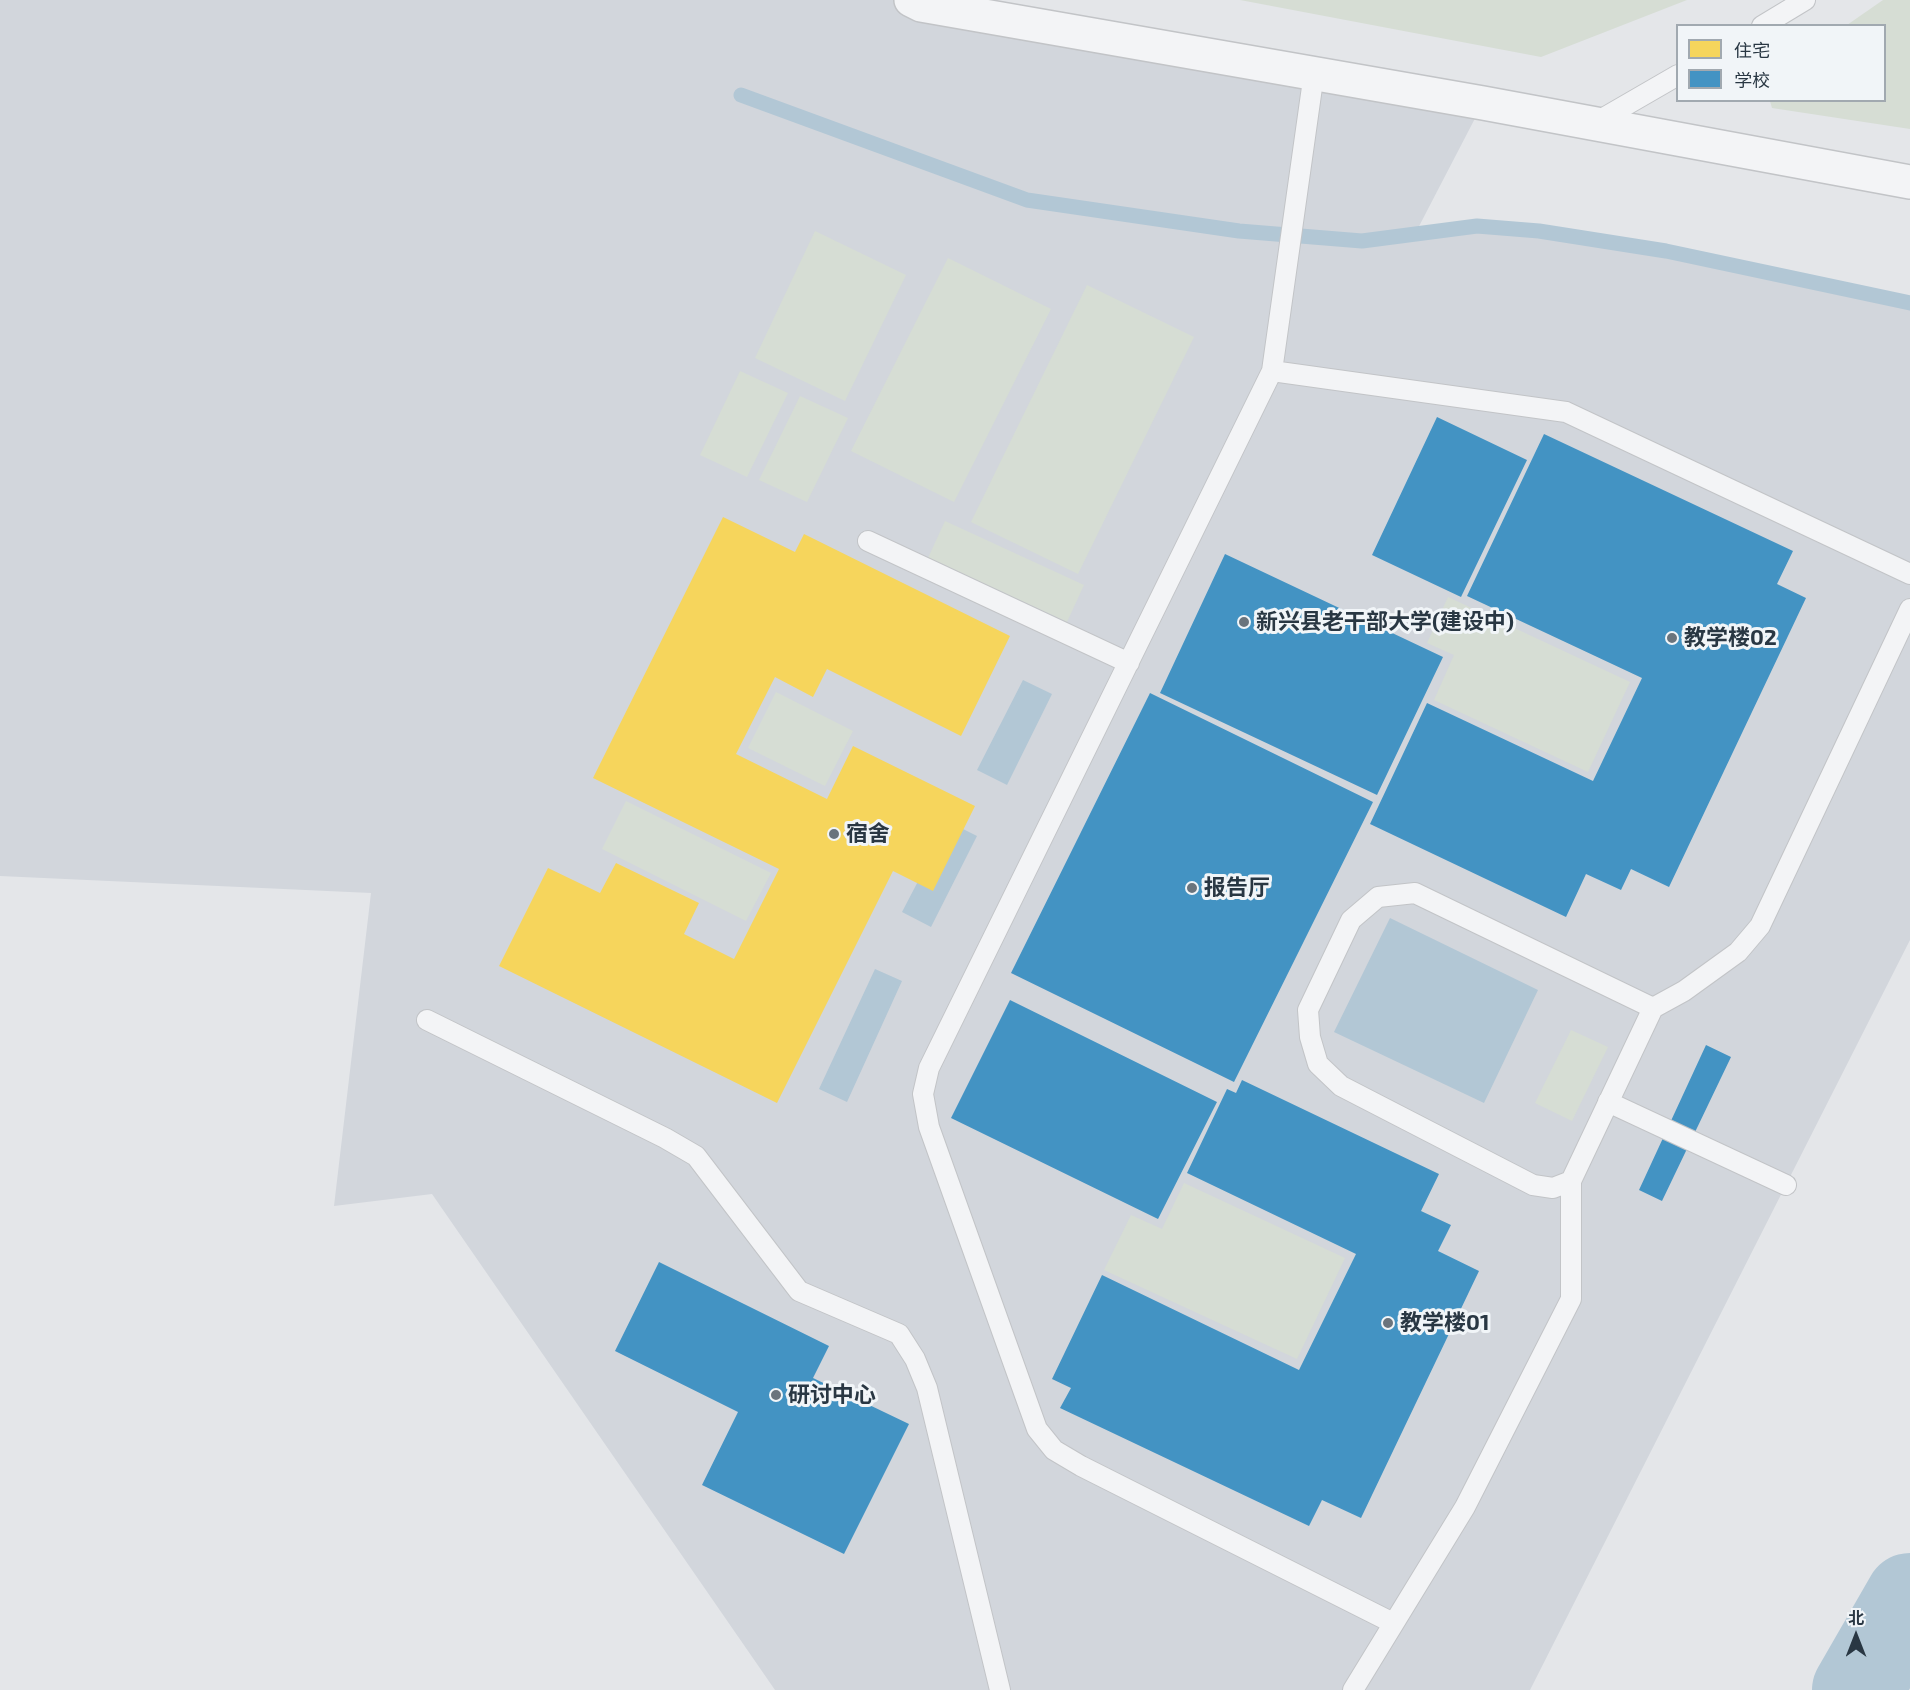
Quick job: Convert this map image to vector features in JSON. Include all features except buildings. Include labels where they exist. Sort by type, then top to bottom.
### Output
[{"type":"street","points":[[911,0],[921,5],[1595,123],[1910,182]]},
{"type":"lane","points":[[1765,24],[1805,0]]},
{"type":"lane","points":[[1314,73],[1272,371],[929,1068],[923,1094],[929,1127],[1037,1429],[1054,1450],[1081,1466],[1393,1623]]},
{"type":"lane","points":[[1595,123],[1676,76]]},
{"type":"lane","points":[[1272,371],[1566,412],[1910,574]]},
{"type":"lane","points":[[868,541],[1129,663]]},
{"type":"lane","points":[[1353,1690],[1465,1507],[1571,1299],[1571,1181],[1653,1008],[1684,991],[1738,952],[1760,926],[1910,609]]},
{"type":"lane","points":[[1571,1181],[1553,1188],[1533,1185],[1341,1086],[1318,1064],[1310,1037],[1308,1010],[1351,920],[1378,897],[1415,892],[1653,1008]]},
{"type":"lane","points":[[427,1020],[665,1138],[696,1156],[799,1291],[899,1334],[915,1359],[927,1388],[1000,1690]]},
{"type":"lane","points":[[1608,1102],[1786,1185]]},
{"type":"shaded area","name":"新兴县老干部大学(建设中)","points":[[0,0],[911,0],[1483,103],[1415,234],[1477,226],[1539,231],[1666,251],[1910,303],[1910,940],[1530,1690],[775,1690],[432,1194],[334,1206],[371,893],[0,876]]},
{"type":"shaded area","points":[[1240,0],[1687,0],[1541,57]]},
{"type":"shaded area","points":[[1883,0],[1910,0],[1910,129],[1772,108],[1770,102],[1886,102],[1886,24],[1848,24]]},
{"type":"shaded area","points":[[815,231],[906,275],[845,401],[755,358]]},
{"type":"shaded area","points":[[948,258],[1051,309],[954,502],[851,451]]},
{"type":"shaded area","points":[[1087,285],[1194,337],[1078,574],[971,522]]},
{"type":"shaded area","points":[[740,371],[788,393],[747,477],[700,455]]},
{"type":"shaded area","points":[[800,396],[848,418],[807,502],[759,480]]},
{"type":"shaded area","points":[[945,521],[1084,585],[1067,622],[928,558]]},
{"type":"shaded area","points":[[1448,597],[1630,682],[1588,772],[1434,700],[1454,655],[1427,643]]},
{"type":"shaded area","points":[[776,692],[853,731],[825,786],[748,748]]},
{"type":"shaded area","points":[[626,801],[771,873],[746,921],[602,849]]},
{"type":"shaded area","points":[[1571,1030],[1608,1047],[1572,1121],[1535,1103]]},
{"type":"shaded area","points":[[1184,1183],[1345,1258],[1297,1359],[1104,1270],[1131,1215],[1162,1229]]},
{"type":"water","points":[[1023,680],[1052,694],[1007,785],[977,770]]},
{"type":"water","points":[[949,822],[977,836],[931,927],[902,912]]},
{"type":"water","points":[[1390,918],[1538,990],[1484,1103],[1334,1032]]},
{"type":"water","points":[[875,969],[902,981],[847,1102],[819,1089]]},
{"type":"waterway","points":[[741,95],[1027,200],[1239,231],[1362,241],[1477,226],[1539,231],[1666,251],[1910,303]]},
{"type":"waterway","points":[[1857,1690],[1910,1598]]},
{"type":"place","name":"新兴县老干部大学(建设中)","points":[[1244,622]]},
{"type":"place","name":"教学楼02","points":[[1672,638]]},
{"type":"place","name":"宿舍","points":[[834,834]]},
{"type":"place","name":"报告厅","points":[[1192,888]]},
{"type":"place","name":"教学楼01","points":[[1388,1323]]},
{"type":"place","name":"研讨中心","points":[[776,1395]]}]
